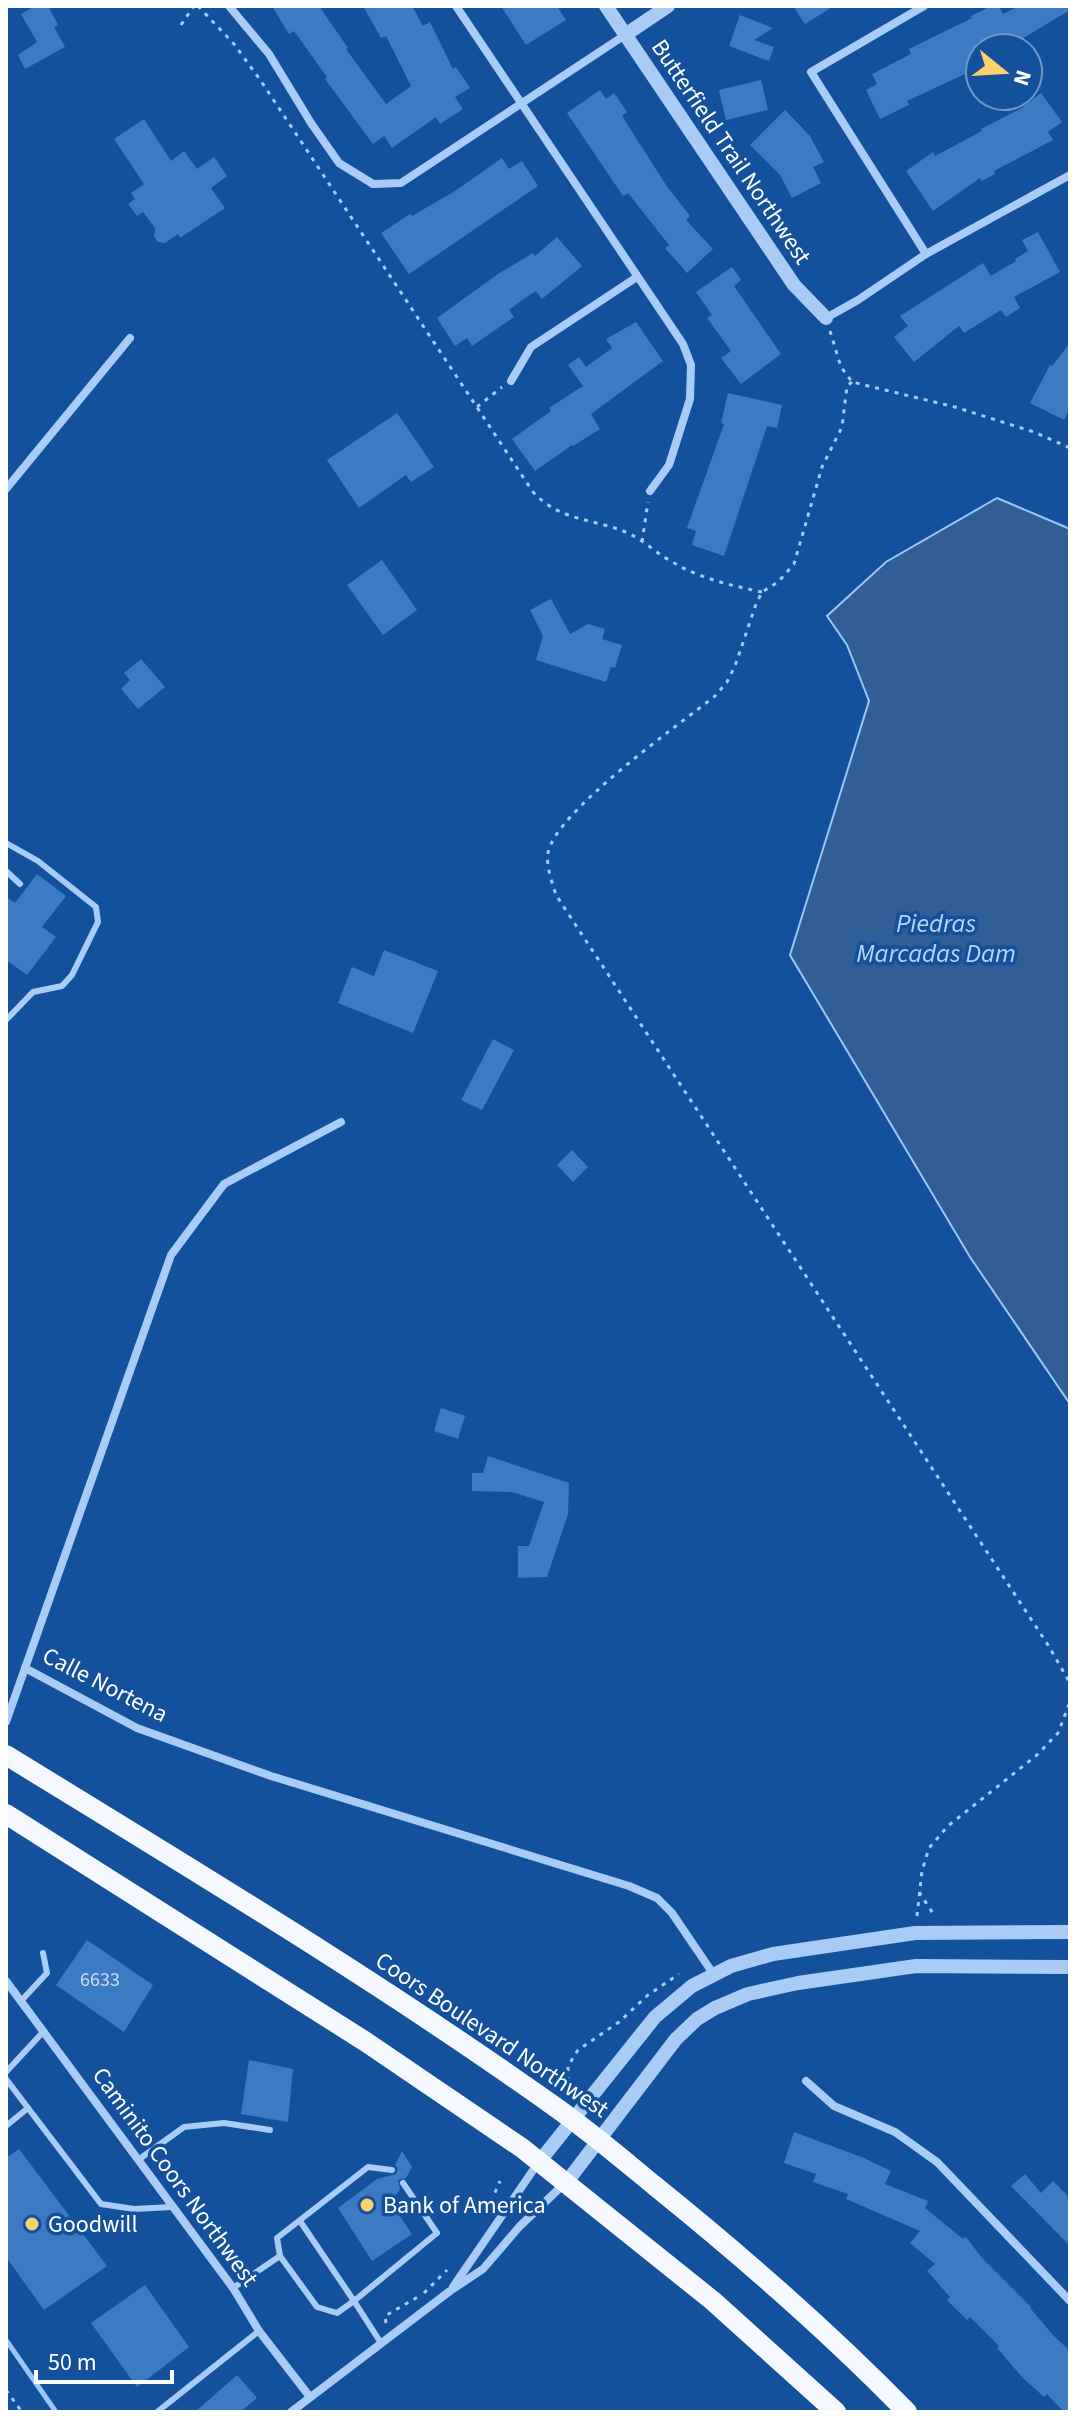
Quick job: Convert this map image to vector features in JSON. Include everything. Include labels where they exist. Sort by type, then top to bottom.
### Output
[{"type":"main road","name":"Coors Boulevard Northwest","points":[[6,1755],[297,1934],[573,2120],[779,2290],[855,2359],[907,2412]]},
{"type":"main road","points":[[9,1820],[366,2042],[539,2162],[713,2301],[836,2412]]},
{"type":"street","points":[[229,6],[269,54],[339,163],[373,184],[401,183],[668,6]]},
{"type":"street","points":[[456,6],[683,344],[691,365],[690,399],[669,465],[650,491]]},
{"type":"street","name":"Butterfield Trail Northwest","points":[[606,6],[794,285],[826,318]]},
{"type":"street","points":[[924,6],[811,72],[926,254]]},
{"type":"street","points":[[826,318],[926,254],[1070,175]]},
{"type":"street","points":[[511,381],[531,347],[637,277]]},
{"type":"street","points":[[6,489],[130,338]]},
{"type":"street","name":"Calle Nortena","points":[[341,1122],[224,1184],[171,1255],[25,1668],[137,1728],[271,1776],[629,1886],[657,1898],[672,1913],[714,1975]]},
{"type":"street","points":[[6,1722],[25,1668]]},
{"type":"street","points":[[450,2291],[539,2162],[655,2017],[692,1986],[731,1966],[773,1954],[915,1933],[1070,1932]]},
{"type":"street","points":[[291,2412],[483,2269],[520,2226],[566,2183],[676,2039],[697,2019],[715,2008],[748,1994],[798,1983],[916,1966],[1070,1967]]},
{"type":"street","name":"Caminito Coors Northwest","points":[[6,1981],[310,2397]]},
{"type":"street","points":[[806,2081],[834,2106],[895,2132],[937,2162],[1070,2301]]},
{"type":"lane","points":[[6,843],[38,861],[96,907],[98,922],[72,975],[62,986],[33,992],[6,1020]]},
{"type":"lane","points":[[6,871],[20,884]]},
{"type":"lane","points":[[21,2001],[47,1973],[43,1953]]},
{"type":"lane","points":[[6,2072],[44,2031]]},
{"type":"lane","points":[[6,2079],[101,2204],[134,2209],[172,2207]]},
{"type":"lane","points":[[6,2126],[28,2108]]},
{"type":"lane","points":[[138,2160],[184,2127],[224,2123],[270,2130]]},
{"type":"lane","points":[[392,2170],[368,2167],[277,2238],[280,2256],[317,2307],[337,2313],[437,2233],[403,2183]]},
{"type":"lane","points":[[300,2221],[384,2341]]},
{"type":"lane","points":[[233,2288],[280,2256]]},
{"type":"lane","points":[[157,2412],[259,2331]]},
{"type":"path","points":[[181,25],[196,6],[234,44],[533,492],[546,505],[561,513],[629,534],[703,578],[762,592]]},
{"type":"path","points":[[826,318],[841,367],[852,382],[955,407],[1034,432],[1070,448]]},
{"type":"path","points":[[477,407],[511,381]]},
{"type":"path","points":[[852,382],[847,386],[842,427],[822,467],[794,564],[778,582],[762,592],[727,682],[715,696],[608,781],[579,808],[556,834],[548,852],[549,873],[556,895],[1070,1683]]},
{"type":"path","points":[[642,542],[650,491]]},
{"type":"path","points":[[915,1933],[919,1892],[929,1848],[948,1826],[1037,1755],[1058,1733],[1070,1702]]},
{"type":"path","points":[[919,1892],[945,1932]]},
{"type":"path","points":[[487,2212],[500,2181]]},
{"type":"path","points":[[384,2341],[385,2316],[422,2295],[449,2268]]},
{"type":"path","points":[[6,2390],[22,2412]]},
{"type":"water","name":"Piedras Marcadas Dam","points":[[997,498],[1070,529],[1070,1404],[970,1257],[790,955],[869,701],[847,645],[827,616],[886,562]]},
{"type":"building","points":[[35,6],[48,6],[58,25],[54,27],[65,47],[25,69],[18,55],[37,42],[21,14]]},
{"type":"building","points":[[272,6],[319,6],[386,104],[411,86],[386,36],[381,38],[363,6],[412,6],[423,26],[430,22],[453,69],[456,67],[470,88],[455,97],[463,109],[440,124],[436,117],[392,148],[384,136],[373,144],[294,31],[289,34]]},
{"type":"building","points":[[501,6],[557,6],[566,20],[526,45]]},
{"type":"building","points":[[793,6],[834,6],[805,24]]},
{"type":"building","points":[[991,6],[999,6],[1003,14],[1019,6],[1070,6],[1070,10],[1034,32],[964,32],[964,74],[907,101],[909,105],[880,119],[866,90],[877,84],[872,74],[911,54],[909,49]]},
{"type":"building","points":[[740,15],[773,28],[754,40],[774,47],[769,61],[729,46]]},
{"type":"building","points":[[761,80],[768,110],[726,120],[719,90]]},
{"type":"building","points":[[600,90],[606,99],[614,93],[627,112],[622,116],[666,185],[690,216],[686,220],[713,249],[687,273],[665,248],[669,245],[628,193],[623,196],[567,113]]},
{"type":"building","points":[[1044,97],[1062,122],[1048,132],[1053,140],[994,171],[995,174],[982,181],[980,178],[933,211],[906,171],[933,152],[935,156],[1014,112],[1044,112]]},
{"type":"building","points":[[785,110],[810,136],[824,162],[813,167],[821,183],[792,198],[780,175],[750,145]]},
{"type":"building","points":[[144,119],[171,161],[184,151],[197,169],[214,157],[227,176],[211,188],[225,208],[180,238],[178,234],[165,243],[158,242],[154,237],[155,228],[143,212],[137,216],[128,204],[135,199],[131,193],[144,184],[114,139]]},
{"type":"building","points":[[502,158],[509,169],[522,161],[538,186],[409,274],[381,233],[455,191]]},
{"type":"building","points":[[1038,232],[1060,272],[1014,297],[1020,308],[1006,317],[1001,310],[964,333],[959,326],[914,362],[894,337],[908,326],[900,316],[983,263],[991,276],[1016,261],[1028,251],[1022,240]]},
{"type":"building","points":[[557,237],[582,266],[542,299],[536,291],[521,301],[509,310],[514,317],[472,346],[467,338],[455,346],[437,318],[498,274],[533,253],[535,256]]},
{"type":"building","points":[[732,267],[741,280],[734,286],[781,354],[741,384],[721,358],[731,351],[707,318],[712,315],[696,292]]},
{"type":"building","points":[[636,322],[663,361],[591,414],[600,429],[535,471],[512,439],[551,411],[549,408],[583,386],[568,365],[579,357],[586,367],[612,348],[606,339]]},
{"type":"building","points":[[1070,343],[1070,408],[1064,420],[1030,403],[1050,365]]},
{"type":"building","points":[[728,393],[782,405],[777,428],[767,426],[724,556],[692,545],[696,531],[687,528],[724,424],[721,423]]},
{"type":"building","points":[[397,413],[434,467],[411,482],[406,475],[359,508],[327,460]]},
{"type":"building","points":[[382,560],[417,610],[383,635],[347,585]]},
{"type":"building","points":[[551,599],[570,634],[588,624],[605,629],[602,639],[622,645],[615,668],[611,667],[606,682],[536,660],[543,636],[530,610]]},
{"type":"building","points":[[141,659],[165,687],[138,709],[121,689],[130,680],[124,673]]},
{"type":"building","points":[[37,874],[66,896],[42,927],[56,937],[27,975],[6,960],[6,897],[15,903]]},
{"type":"building","points":[[384,950],[438,971],[413,1033],[338,1003],[352,967],[374,976]]},
{"type":"building","points":[[493,1039],[514,1050],[482,1110],[461,1100]]},
{"type":"building","points":[[572,1150],[588,1167],[573,1182],[557,1165]]},
{"type":"building","points":[[441,1408],[465,1416],[458,1439],[434,1431]]},
{"type":"building","points":[[488,1456],[569,1483],[568,1514],[547,1577],[518,1578],[518,1546],[529,1546],[544,1502],[512,1492],[472,1491],[472,1473],[483,1473]]},
{"type":"building","points":[[87,1940],[153,1985],[124,2032],[56,1985]]},
{"type":"building","points":[[249,2060],[293,2069],[288,2122],[241,2114]]},
{"type":"building","points":[[794,2132],[891,2171],[885,2184],[928,2201],[925,2208],[963,2239],[966,2237],[1070,2351],[1070,2412],[1064,2412],[1047,2394],[1044,2397],[1023,2378],[997,2348],[999,2346],[970,2317],[967,2320],[947,2300],[950,2297],[927,2271],[935,2264],[910,2243],[920,2231],[846,2199],[848,2194],[813,2182],[816,2174],[784,2163]]},
{"type":"building","points":[[19,2149],[107,2266],[44,2310],[6,2257],[6,2158]]},
{"type":"building","name":"Bank of America","points":[[402,2151],[412,2167],[406,2178],[398,2180],[400,2189],[391,2203],[412,2234],[372,2261],[338,2208],[377,2179],[396,2174],[398,2168],[395,2165]]},
{"type":"building","points":[[1025,2174],[1041,2193],[1053,2181],[1070,2198],[1070,2246],[1011,2186]]},
{"type":"building","points":[[145,2285],[189,2347],[137,2387],[91,2323]]},
{"type":"building","points":[[237,2375],[257,2398],[240,2412],[195,2412]]},
{"type":"waterway","points":[[6,2340],[56,2412]]},
{"type":"place","name":"Bank of America","points":[[367,2205]]},
{"type":"place","name":"Goodwill","points":[[32,2224]]}]
